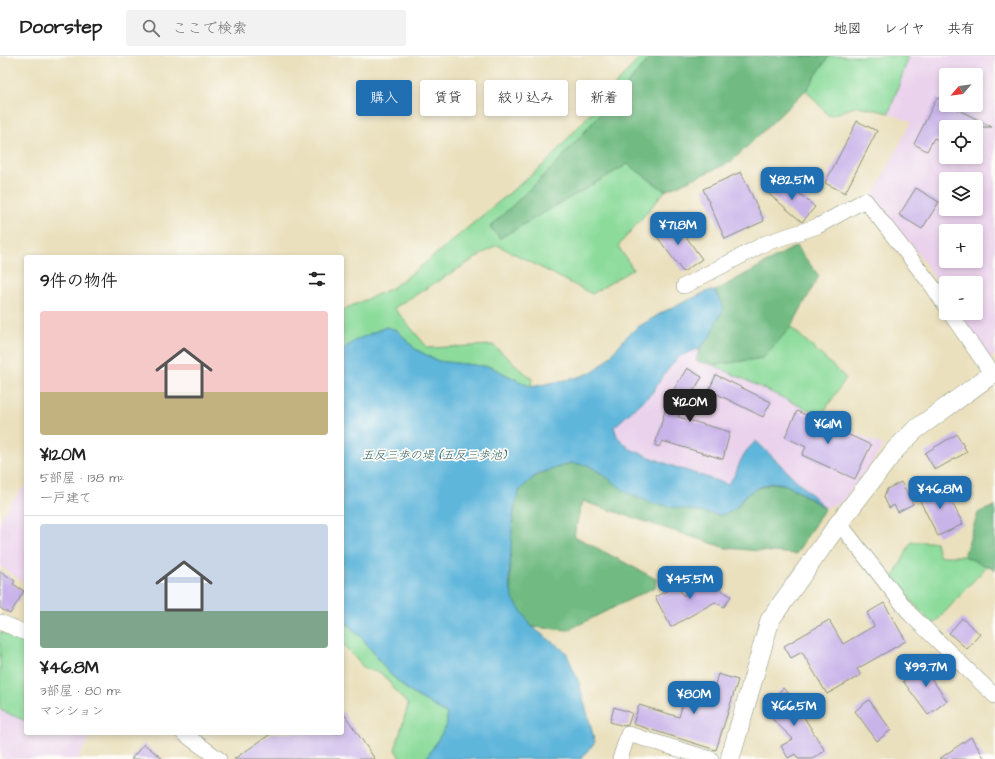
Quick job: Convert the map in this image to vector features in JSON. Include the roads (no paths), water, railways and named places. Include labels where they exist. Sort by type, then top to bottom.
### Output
[{"type":"street","points":[[684,286],[766,243],[818,226],[865,200],[939,296]]},
{"type":"street","points":[[730,759],[770,620],[839,523],[895,450],[915,430],[993,373],[955,320]]},
{"type":"street","points":[[839,523],[911,615],[995,696]]},
{"type":"street","points":[[0,622],[24,632]]},
{"type":"street","points":[[620,759],[628,734],[711,759]]},
{"type":"street","points":[[186,735],[219,759]]},
{"type":"water","name":"五反三歩の堤 (五反三歩池)","points":[[708,291],[715,291],[724,309],[716,322],[713,333],[700,348],[678,357],[662,377],[652,393],[614,427],[617,436],[630,449],[675,467],[727,484],[734,475],[745,453],[756,441],[825,508],[793,488],[779,483],[769,484],[754,490],[743,498],[733,510],[719,515],[652,503],[629,494],[588,465],[570,463],[536,475],[519,491],[513,515],[509,581],[513,599],[532,627],[566,652],[579,683],[595,742],[581,759],[426,759],[447,725],[447,714],[410,692],[388,672],[363,639],[344,621],[344,349],[356,340],[386,327],[397,330],[415,349],[438,361],[491,367],[531,387],[575,378],[593,372],[606,361],[627,336],[638,327],[663,312]]}]
